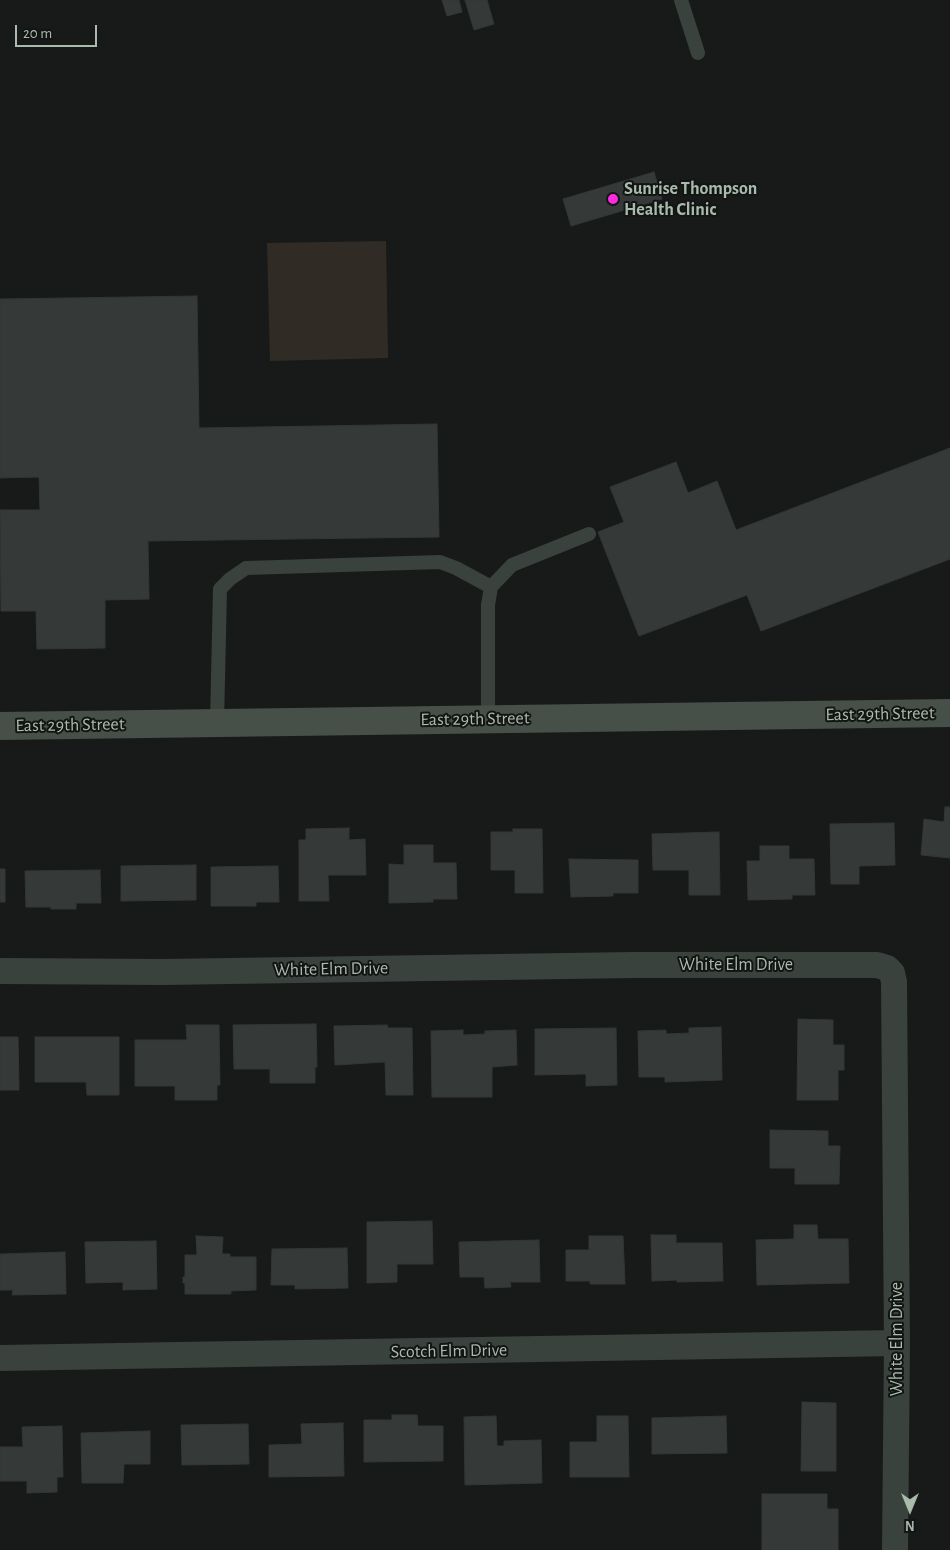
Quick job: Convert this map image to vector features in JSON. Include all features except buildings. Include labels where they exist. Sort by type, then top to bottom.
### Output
[{"type":"main road","name":"East 29th Street","points":[[0,726],[950,713]]},
{"type":"street","name":"White Elm Drive","points":[[0,971],[164,972],[633,965],[876,965],[887,968],[892,973],[894,982],[897,1343],[895,1550]]},
{"type":"street","name":"Scotch Elm Drive","points":[[0,1358],[897,1343]]},
{"type":"lane","points":[[681,0],[698,53]]},
{"type":"lane","points":[[488,719],[488,605],[491,587],[512,565],[589,534]]},
{"type":"lane","points":[[217,723],[220,589],[246,568],[440,562],[456,568],[491,587]]},
{"type":"shaded area","points":[[386,241],[388,358],[270,361],[267,243]]},
{"type":"place","name":"Sunrise Thompson Health Clinic","points":[[613,199]]}]
